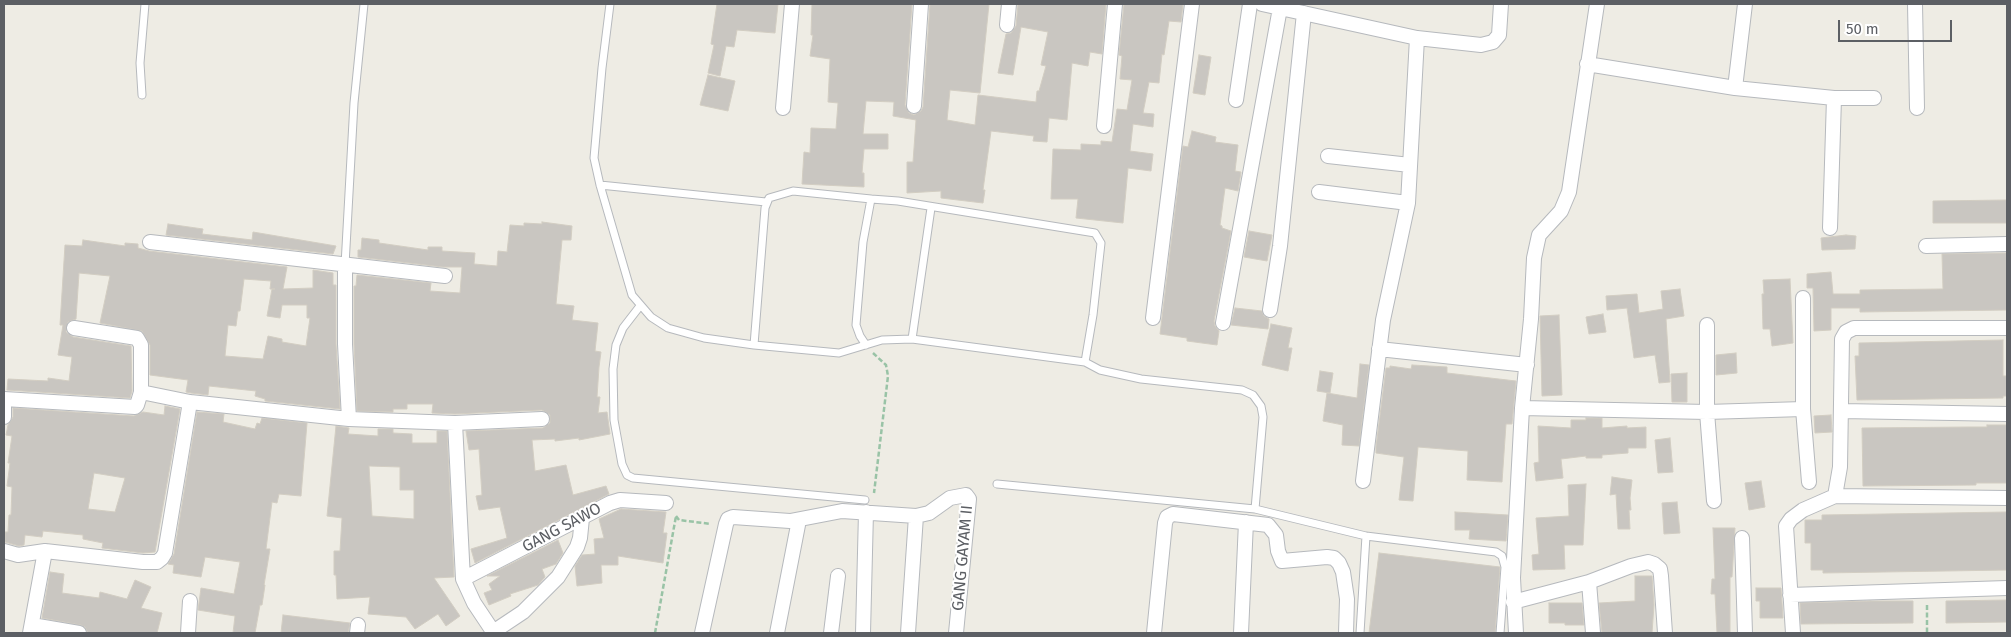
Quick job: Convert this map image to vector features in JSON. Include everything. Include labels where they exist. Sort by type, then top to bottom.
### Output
[{"type":"street","points":[[782,108],[792,4]]},
{"type":"street","points":[[914,106],[921,4]]},
{"type":"street","points":[[1007,25],[1009,4]]},
{"type":"street","points":[[1104,126],[1115,4]]},
{"type":"street","points":[[1152,318],[1192,4]]},
{"type":"street","points":[[1236,100],[1250,4]]},
{"type":"street","points":[[1262,4],[1417,38],[1481,45],[1493,42],[1499,35],[1501,4]]},
{"type":"street","points":[[1516,633],[1512,578],[1522,408],[1527,365],[1534,258],[1539,235],[1561,211],[1569,192],[1596,4]]},
{"type":"street","points":[[1735,88],[1745,4]]},
{"type":"street","points":[[1915,4],[1917,108]]},
{"type":"street","points":[[1223,323],[1280,8]]},
{"type":"street","points":[[1270,310],[1280,246],[1304,13]]},
{"type":"street","points":[[1363,481],[1382,320],[1408,203],[1417,38]]},
{"type":"street","points":[[1587,64],[1735,88],[1834,98],[1874,98]]},
{"type":"street","points":[[1830,228],[1834,98]]},
{"type":"street","points":[[1328,156],[1410,165]]},
{"type":"street","points":[[1319,192],[1408,203]]},
{"type":"street","points":[[150,242],[445,276]]},
{"type":"street","points":[[1926,246],[2007,244]]},
{"type":"street","points":[[345,265],[345,344],[350,419]]},
{"type":"street","points":[[1803,298],[1804,409],[1809,482]]},
{"type":"street","points":[[1708,325],[1707,412],[1714,501]]},
{"type":"street","points":[[4,399],[137,405],[141,392],[140,341],[137,338],[74,328]]},
{"type":"street","points":[[1835,496],[1840,467],[1842,339],[1846,332],[1854,328],[2007,328]]},
{"type":"street","points":[[1379,349],[1527,365]]},
{"type":"street","points":[[141,392],[190,402],[350,419],[455,423],[542,418]]},
{"type":"street","points":[[8,553],[18,555],[45,551],[144,562],[157,562],[162,558],[165,553],[190,402]]},
{"type":"street","points":[[4,403],[4,417]]},
{"type":"street","points":[[1522,408],[1707,412],[1804,409]]},
{"type":"street","points":[[1842,411],[2007,414]]},
{"type":"street","points":[[455,423],[463,579],[474,603],[493,632],[523,612],[558,577],[577,547],[582,518]]},
{"type":"street","name":"GANG GAYAM II","points":[[916,516],[929,513],[944,500],[966,495],[968,497],[956,633]]},
{"type":"street","points":[[1793,633],[1786,526],[1791,519],[1803,510],[1835,496],[2007,498]]},
{"type":"street","name":"GANG SAWO","points":[[463,579],[610,503],[620,500],[666,503]]},
{"type":"street","points":[[863,633],[865,506]]},
{"type":"street","points":[[702,633],[728,519],[733,517],[786,522],[865,506],[916,516],[908,633]]},
{"type":"street","points":[[1154,633],[1165,523],[1167,516],[1173,514],[1246,522],[1272,527],[1276,535],[1278,551],[1282,561],[1334,558],[1339,563],[1343,572],[1347,600],[1346,633]]},
{"type":"street","points":[[777,633],[799,520]]},
{"type":"street","points":[[1241,633],[1246,522]]},
{"type":"street","points":[[1742,538],[1745,633]]},
{"type":"street","points":[[45,551],[31,629],[79,633]]},
{"type":"street","points":[[1513,602],[1589,582],[1631,566],[1648,562],[1660,569],[1665,633]]},
{"type":"street","points":[[831,633],[838,576]]},
{"type":"street","points":[[1589,582],[1593,633]]},
{"type":"street","points":[[1790,595],[1927,589],[2007,588]]},
{"type":"street","points":[[188,633],[190,602]]},
{"type":"lane","points":[[142,95],[140,63],[145,4]]},
{"type":"lane","points":[[345,265],[354,103],[364,4]]},
{"type":"lane","points":[[610,4],[594,158],[632,295],[651,317],[668,328],[704,338],[754,345],[839,353],[882,340],[912,339],[1085,362],[1100,370],[1122,375],[1242,390],[1253,395],[1261,406],[1263,417],[1255,509]]},
{"type":"lane","points":[[600,185],[766,202]]},
{"type":"lane","points":[[754,345],[766,202],[769,198],[793,191],[898,201],[931,208],[1095,233],[1101,243],[1093,315],[1085,362]]},
{"type":"lane","points":[[866,345],[856,325],[862,242],[871,199]]},
{"type":"lane","points":[[912,339],[931,208]]},
{"type":"lane","points":[[640,306],[623,328],[616,345],[613,369],[614,420],[622,464],[627,475],[633,478],[865,506]]},
{"type":"lane","points":[[997,484],[1255,509],[1366,536],[1496,552],[1502,556],[1505,567],[1500,633]]},
{"type":"lane","points":[[1360,633],[1366,536]]},
{"type":"path","points":[[865,506],[875,489],[888,376],[886,366],[866,345]]},
{"type":"path","points":[[666,503],[679,520],[726,524]]},
{"type":"path","points":[[656,633],[676,516]]},
{"type":"path","points":[[1927,589],[1927,633]]},
{"type":"building","points":[[717,4],[778,4],[775,33],[737,30],[734,47],[726,46],[720,76],[708,73],[714,45],[711,44]]},
{"type":"building","points":[[812,4],[912,4],[905,105],[909,113],[914,115],[921,111],[923,107],[930,4],[989,4],[980,93],[950,90],[947,120],[975,125],[978,95],[1036,102],[1037,91],[1039,91],[1046,66],[1041,65],[1048,32],[1021,27],[1013,75],[998,73],[1006,34],[1011,33],[1016,26],[1018,4],[1106,4],[1102,54],[1090,52],[1088,66],[1072,63],[1067,120],[1049,118],[1047,142],[1033,141],[1034,136],[991,131],[983,203],[941,198],[941,191],[907,193],[907,162],[913,162],[916,120],[893,116],[894,102],[866,101],[863,134],[888,134],[888,149],[864,149],[862,173],[864,173],[864,187],[802,184],[804,152],[810,153],[811,128],[836,129],[838,103],[828,102],[830,59],[810,56],[813,35],[811,35]]},
{"type":"building","points":[[1124,4],[1183,4],[1181,22],[1169,21],[1164,55],[1162,54],[1159,83],[1149,82],[1143,113],[1154,114],[1153,127],[1133,124],[1130,151],[1153,154],[1151,171],[1128,168],[1123,223],[1076,218],[1078,199],[1051,199],[1053,149],[1081,150],[1081,144],[1101,145],[1101,141],[1112,142],[1117,109],[1127,110],[1132,80],[1120,79],[1122,56],[1119,55]]},
{"type":"building","points":[[1199,55],[1211,57],[1205,95],[1193,93]]},
{"type":"building","points":[[708,75],[735,81],[728,111],[700,105]]},
{"type":"building","points":[[1192,131],[1216,137],[1215,142],[1238,145],[1235,171],[1241,172],[1238,191],[1225,188],[1220,225],[1222,228],[1231,231],[1214,321],[1219,331],[1217,345],[1187,341],[1187,338],[1160,334],[1183,146],[1188,147]]},
{"type":"building","points":[[2007,200],[2007,223],[1933,223],[1933,201]]},
{"type":"building","points":[[542,222],[572,226],[571,240],[562,240],[556,304],[574,306],[572,320],[598,323],[595,351],[601,352],[597,397],[600,397],[598,413],[607,412],[610,434],[579,440],[579,438],[555,441],[555,439],[532,440],[535,471],[566,465],[573,495],[606,486],[609,494],[475,563],[471,549],[507,538],[500,507],[479,510],[476,496],[482,495],[479,449],[469,450],[466,431],[543,428],[550,423],[550,415],[542,410],[455,414],[432,413],[433,404],[407,404],[407,409],[393,409],[393,412],[357,411],[354,286],[356,286],[357,275],[431,283],[430,291],[460,293],[462,267],[443,267],[358,257],[358,250],[361,250],[362,238],[379,240],[379,243],[428,250],[428,247],[442,247],[442,251],[475,253],[474,264],[497,266],[498,251],[507,252],[510,225],[524,226],[524,223],[542,224]]},
{"type":"building","points":[[168,224],[203,229],[202,234],[252,240],[253,232],[336,246],[333,254],[166,235]]},
{"type":"building","points":[[1249,231],[1272,235],[1267,261],[1244,257]]},
{"type":"building","points":[[1846,235],[1856,236],[1855,249],[1822,250],[1821,238]]},
{"type":"building","points":[[83,240],[125,246],[125,243],[138,244],[138,248],[149,251],[287,267],[283,289],[313,288],[313,270],[333,273],[333,285],[336,285],[336,344],[340,409],[265,401],[265,399],[255,396],[256,391],[209,386],[208,395],[191,393],[186,392],[188,380],[150,375],[150,345],[142,331],[100,323],[110,276],[79,273],[76,319],[68,322],[66,332],[73,337],[131,346],[132,391],[130,398],[7,390],[8,379],[48,381],[48,378],[69,381],[72,357],[58,355],[63,325],[60,325],[65,245],[82,246]],"holes":[[[244,279],[271,281],[270,289],[272,289],[267,316],[280,318],[282,305],[307,305],[307,318],[310,318],[306,346],[282,342],[282,339],[268,336],[263,359],[225,356],[228,325],[236,326]]]},
{"type":"building","points":[[2007,253],[2007,310],[1860,312],[1860,308],[1831,308],[1831,330],[1814,331],[1813,288],[1807,288],[1807,274],[1831,272],[1833,294],[1860,294],[1860,290],[1943,289],[1942,254]]},
{"type":"building","points":[[1790,279],[1793,343],[1772,346],[1770,329],[1763,329],[1763,280]]},
{"type":"building","points":[[1680,289],[1684,316],[1666,319],[1670,382],[1659,383],[1655,355],[1634,358],[1627,308],[1607,310],[1606,296],[1637,294],[1639,313],[1663,309],[1661,291]]},
{"type":"building","points":[[1235,308],[1262,311],[1264,316],[1269,319],[1268,329],[1231,325]]},
{"type":"building","points":[[1603,314],[1606,332],[1589,334],[1586,317]]},
{"type":"building","points":[[1559,315],[1562,395],[1542,396],[1540,316]]},
{"type":"building","points":[[1271,324],[1292,328],[1288,348],[1292,348],[1288,371],[1262,365]]},
{"type":"building","points":[[2003,340],[2003,376],[2007,376],[2007,396],[2003,396],[2003,398],[1857,400],[1855,356],[1859,356],[1859,343]]},
{"type":"building","points":[[1736,353],[1737,373],[1716,375],[1716,355]]},
{"type":"building","points":[[1360,364],[1369,365],[1359,446],[1342,445],[1343,425],[1323,421],[1327,393],[1357,398]]},
{"type":"building","points":[[1412,365],[1447,367],[1447,373],[1516,381],[1512,424],[1506,424],[1502,482],[1467,480],[1468,451],[1418,447],[1413,501],[1399,500],[1404,457],[1376,453],[1376,447],[1386,368],[1390,368],[1390,366],[1411,369]]},
{"type":"building","points":[[1320,371],[1333,373],[1330,393],[1317,391]]},
{"type":"building","points":[[1687,373],[1687,402],[1672,402],[1671,374]]},
{"type":"building","points":[[165,406],[180,409],[155,552],[143,553],[102,548],[103,543],[83,539],[83,535],[43,531],[42,537],[25,535],[24,545],[19,546],[5,542],[5,532],[8,532],[9,515],[11,515],[12,487],[7,486],[12,436],[6,435],[8,425],[13,417],[13,408],[134,416],[143,412],[164,415]],"holes":[[[94,473],[125,478],[115,512],[88,509]]]},
{"type":"building","points":[[197,412],[224,414],[223,422],[255,429],[257,423],[260,424],[262,418],[307,423],[301,496],[279,494],[277,503],[272,502],[266,549],[270,549],[262,605],[260,605],[255,633],[233,633],[235,616],[198,610],[201,588],[234,594],[240,562],[205,557],[201,577],[173,573],[174,565],[168,564],[174,554]]},
{"type":"building","points":[[1831,415],[1832,432],[1815,433],[1814,416]]},
{"type":"building","points":[[1586,418],[1602,418],[1602,428],[1646,427],[1646,448],[1628,448],[1628,453],[1602,455],[1602,458],[1586,458],[1586,456],[1561,459],[1563,478],[1536,481],[1534,463],[1539,462],[1538,426],[1571,428],[1571,420],[1586,420]]},
{"type":"building","points":[[1987,425],[2007,425],[2007,483],[1863,486],[1862,428],[1987,427]]},
{"type":"building","points":[[336,426],[349,428],[348,434],[378,436],[378,429],[393,429],[393,433],[412,434],[412,443],[437,443],[437,431],[447,431],[454,577],[434,578],[460,616],[446,626],[438,614],[415,629],[406,617],[368,614],[370,597],[337,599],[334,551],[340,551],[342,518],[327,516]],"holes":[[[369,466],[400,467],[400,490],[414,490],[414,519],[372,516]]]},
{"type":"building","points":[[1670,438],[1673,472],[1658,473],[1655,440]]},
{"type":"building","points":[[1612,477],[1632,480],[1631,510],[1629,510],[1630,529],[1618,529],[1616,494],[1610,495]]},
{"type":"building","points":[[1761,481],[1765,507],[1749,510],[1745,483]]},
{"type":"building","points":[[1586,484],[1583,545],[1564,545],[1565,569],[1533,570],[1532,555],[1539,554],[1536,518],[1569,516],[1568,485]]},
{"type":"building","points":[[1677,502],[1680,533],[1664,534],[1662,503]]},
{"type":"building","points":[[621,509],[666,512],[663,533],[667,533],[663,563],[618,556],[618,565],[601,565],[602,583],[577,586],[575,566],[582,555],[595,554],[594,539],[604,538],[599,519]]},
{"type":"building","points":[[1455,512],[1508,515],[1506,541],[1469,539],[1470,530],[1455,530]]},
{"type":"building","points":[[2007,512],[2007,570],[1823,573],[1823,570],[1811,570],[1811,543],[1805,543],[1805,520],[1822,520],[1822,515]]},
{"type":"building","points":[[1713,528],[1735,528],[1732,577],[1730,577],[1730,633],[1717,633],[1715,594],[1711,594],[1712,579],[1715,579]]},
{"type":"building","points":[[558,540],[563,553],[556,564],[542,569],[545,577],[538,585],[510,594],[511,596],[489,605],[484,593],[492,590],[489,584],[500,576],[487,576]]},
{"type":"building","points":[[1379,553],[1500,567],[1495,633],[1369,633]]},
{"type":"building","points":[[50,572],[64,574],[62,593],[99,598],[100,592],[127,599],[135,580],[151,587],[141,608],[162,613],[157,633],[88,633],[85,627],[81,625],[42,618]]},
{"type":"building","points":[[1635,576],[1652,576],[1654,605],[1652,633],[1602,633],[1599,603],[1635,601]]},
{"type":"building","points":[[1756,588],[1781,588],[1783,618],[1760,618],[1760,601],[1756,601]]},
{"type":"building","points":[[2007,600],[2007,622],[1946,623],[1946,601]]},
{"type":"building","points":[[1913,601],[1913,623],[1801,624],[1800,603]]},
{"type":"building","points":[[1549,603],[1582,603],[1584,625],[1549,623]]},
{"type":"building","points":[[283,615],[350,623],[348,633],[281,633]]}]
